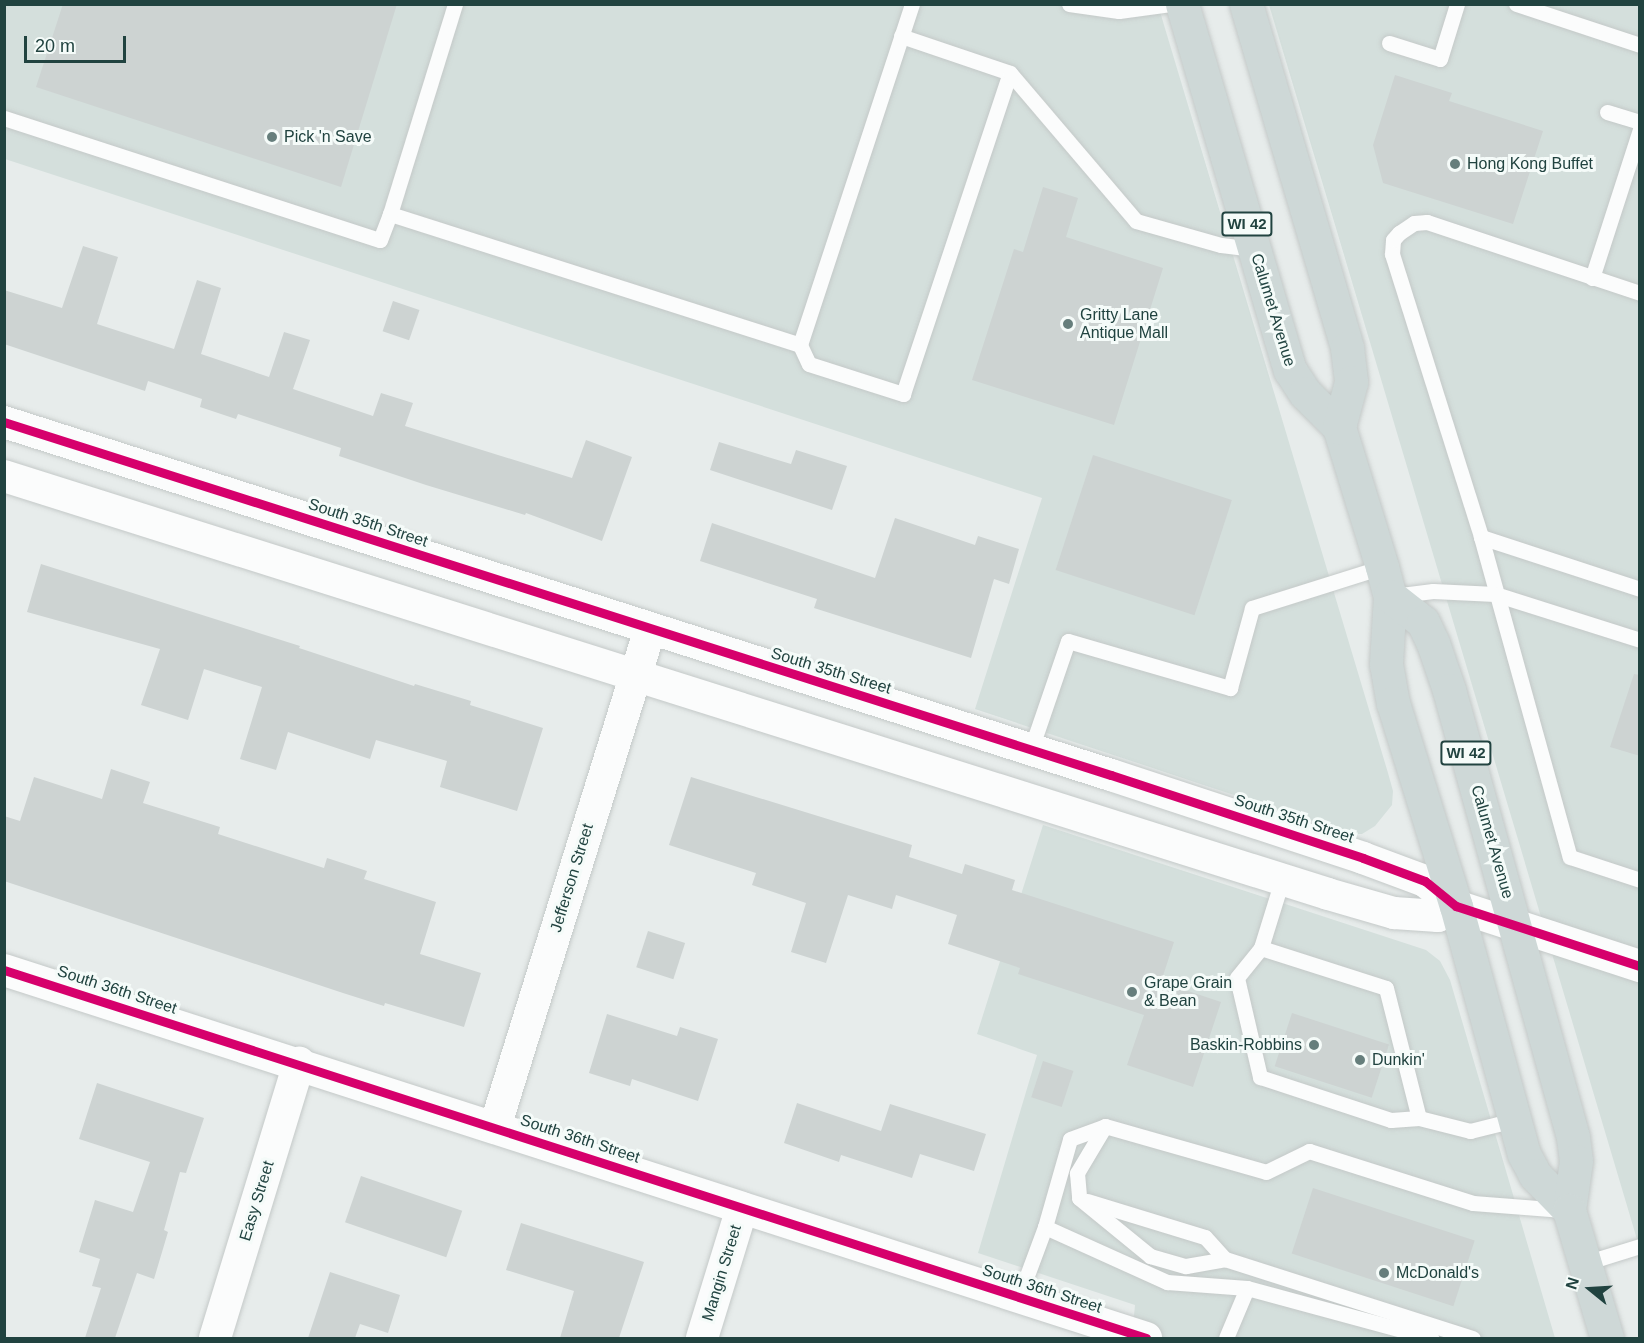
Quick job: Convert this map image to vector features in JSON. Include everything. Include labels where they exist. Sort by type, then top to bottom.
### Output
[{"type":"main road","name":"Calumet Avenue","points":[[1182,4],[1290,370],[1305,393],[1339,427],[1386,582],[1389,683],[1456,906],[1524,1154],[1534,1175],[1569,1210]]},
{"type":"main road","points":[[1246,4],[1347,348],[1351,382],[1339,427]]},
{"type":"main road","name":"Calumet Avenue","points":[[1386,582],[1416,614],[1433,643],[1574,1137],[1575,1173],[1569,1210],[1607,1338]]},
{"type":"street","name":"South 35th Street","points":[[4,422],[1031,749],[1363,858],[1425,881],[1456,906],[1640,966]]},
{"type":"street","points":[[4,476],[1282,880],[1394,913],[1438,916],[1456,906]]},
{"type":"street","name":"Jefferson Street","points":[[495,1127],[650,629]]},
{"type":"street","name":"South 36th Street","points":[[4,970],[299,1063],[1019,1297],[1078,1327],[1146,1338]]},
{"type":"street","name":"Easy Street","points":[[215,1338],[299,1063]]},
{"type":"street","name":"Mangin Street","points":[[702,1338],[742,1208]]},
{"type":"lane","points":[[4,118],[380,240],[455,4]]},
{"type":"lane","points":[[912,4],[800,345],[808,364],[903,394],[1010,73]]},
{"type":"lane","points":[[1069,4],[1119,11],[1171,4]]},
{"type":"lane","points":[[1389,43],[1440,59],[1457,4]]},
{"type":"lane","points":[[1516,4],[1640,45]]},
{"type":"lane","points":[[902,36],[1010,73],[1136,221],[1221,245],[1254,249]]},
{"type":"lane","points":[[1607,112],[1640,122]]},
{"type":"lane","points":[[1592,278],[1640,129]]},
{"type":"lane","points":[[390,214],[800,345]]},
{"type":"lane","points":[[1640,293],[1427,222],[1414,223],[1393,240],[1392,254],[1481,537],[1495,594],[1570,856],[1640,880]]},
{"type":"lane","points":[[1481,537],[1640,589]]},
{"type":"lane","points":[[1031,749],[1068,641],[1230,688],[1252,608],[1386,582],[1433,591],[1495,594],[1640,640]]},
{"type":"lane","points":[[1282,880],[1261,948],[1238,978],[1260,1077],[1390,1120],[1419,1118],[1470,1131],[1514,1120]]},
{"type":"lane","points":[[1261,948],[1386,988],[1419,1118]]},
{"type":"lane","points":[[1019,1297],[1045,1227],[1070,1139],[1105,1126],[1266,1172],[1309,1151],[1473,1203],[1569,1210]]},
{"type":"lane","points":[[1105,1126],[1077,1173],[1079,1198],[1150,1256],[1186,1266],[1225,1259],[1473,1338]]},
{"type":"lane","points":[[1079,1198],[1205,1238],[1225,1259]]},
{"type":"lane","points":[[1045,1227],[1167,1282],[1247,1288],[1431,1338]]},
{"type":"lane","points":[[1585,1263],[1640,1246]]},
{"type":"lane","points":[[1226,1338],[1247,1288]]},
{"type":"shaded area","points":[[5,5],[1158,5],[1388,773],[1393,791],[1392,805],[1375,826],[1362,834],[1351,834],[975,709],[1042,498],[5,159]]},
{"type":"shaded area","points":[[1269,5],[1639,5],[1639,1246],[1336,228]]},
{"type":"shaded area","points":[[1043,825],[1426,950],[1440,961],[1450,980],[1555,1338],[1132,1338],[1135,1305],[978,1253],[1037,1055],[977,1034]]},
{"type":"building","name":"Pick 'n Save","points":[[63,4],[397,4],[341,187],[36,87]]},
{"type":"building","name":"Hong Kong Buffet","points":[[1395,75],[1452,93],[1449,101],[1543,131],[1513,224],[1383,183],[1373,145]]},
{"type":"building","name":"Gritty Lane Antique Mall","points":[[1043,187],[1078,198],[1066,237],[1163,268],[1114,425],[972,380],[1014,249],[1023,252]]},
{"type":"building","points":[[83,246],[118,257],[97,324],[174,349],[197,280],[221,288],[201,354],[269,377],[284,332],[310,340],[293,389],[373,416],[381,393],[413,403],[405,426],[572,478],[586,440],[632,457],[602,541],[526,513],[525,515],[426,485],[339,456],[341,448],[238,414],[236,419],[200,407],[202,399],[148,381],[145,391],[4,344],[4,290],[62,308]]},
{"type":"building","points":[[393,301],[419,310],[409,340],[383,331]]},
{"type":"building","points":[[719,442],[791,464],[796,450],[847,466],[832,510],[710,470]]},
{"type":"building","points":[[1093,455],[1232,500],[1194,615],[1056,570]]},
{"type":"building","points":[[895,518],[975,545],[978,536],[1019,549],[1009,584],[994,579],[971,658],[814,608],[817,599],[700,561],[712,523],[875,578]]},
{"type":"building","points":[[41,564],[300,646],[299,648],[414,686],[415,684],[471,701],[470,705],[543,728],[517,811],[440,787],[447,761],[376,740],[370,759],[288,732],[276,770],[240,759],[262,687],[204,669],[188,720],[141,705],[160,649],[27,612]]},
{"type":"building","points":[[1634,674],[1640,675],[1640,756],[1610,747]]},
{"type":"building","points":[[111,769],[150,782],[143,803],[220,827],[218,834],[324,868],[327,858],[367,871],[364,879],[436,902],[420,954],[481,973],[464,1027],[343,993],[4,881],[4,816],[20,821],[34,777],[102,799]]},
{"type":"building","points":[[691,777],[912,845],[909,857],[962,874],[965,864],[1015,880],[1012,890],[1174,942],[1161,982],[1221,1002],[1193,1087],[1127,1065],[1144,1015],[1018,974],[1020,968],[948,944],[957,915],[896,895],[892,909],[848,895],[826,963],[791,952],[806,903],[752,885],[756,873],[669,845]]},
{"type":"building","points":[[648,931],[685,943],[673,979],[636,967]]},
{"type":"building","points":[[1292,1013],[1389,1045],[1372,1098],[1275,1066]]},
{"type":"building","points":[[607,1014],[677,1036],[680,1027],[718,1039],[698,1101],[632,1079],[630,1086],[589,1073]]},
{"type":"building","points":[[1043,1061],[1073,1071],[1062,1107],[1031,1097]]},
{"type":"building","points":[[97,1083],[204,1118],[186,1173],[180,1172],[164,1230],[168,1232],[154,1279],[137,1273],[115,1338],[85,1338],[101,1288],[92,1286],[100,1259],[79,1252],[95,1200],[133,1212],[150,1162],[79,1139]]},
{"type":"building","points":[[797,1103],[881,1131],[890,1104],[986,1134],[974,1171],[920,1154],[912,1178],[841,1155],[839,1162],[784,1143]]},
{"type":"building","points":[[361,1176],[462,1211],[446,1257],[345,1222]]},
{"type":"building","points":[[1313,1188],[1475,1241],[1453,1306],[1292,1254]]},
{"type":"building","points":[[521,1223],[644,1262],[619,1338],[560,1338],[574,1291],[506,1270]]},
{"type":"building","points":[[330,1272],[400,1295],[388,1333],[360,1324],[355,1338],[308,1338]]},
{"type":"cycle path","points":[[4,422],[1111,775],[1363,858],[1425,881],[1456,906],[1640,966]]},
{"type":"cycle path","points":[[4,970],[1146,1338]]},
{"type":"place","name":"Pick 'n Save","points":[[272,137]]},
{"type":"place","name":"Hong Kong Buffet","points":[[1455,164]]},
{"type":"place","name":"Gritty Lane Antique Mall","points":[[1068,324]]},
{"type":"place","name":"Grape Grain & Bean","points":[[1132,992]]},
{"type":"place","name":"Baskin-Robbins","points":[[1314,1045]]},
{"type":"place","name":"Dunkin'","points":[[1360,1060]]},
{"type":"place","name":"McDonald's","points":[[1384,1273]]}]
